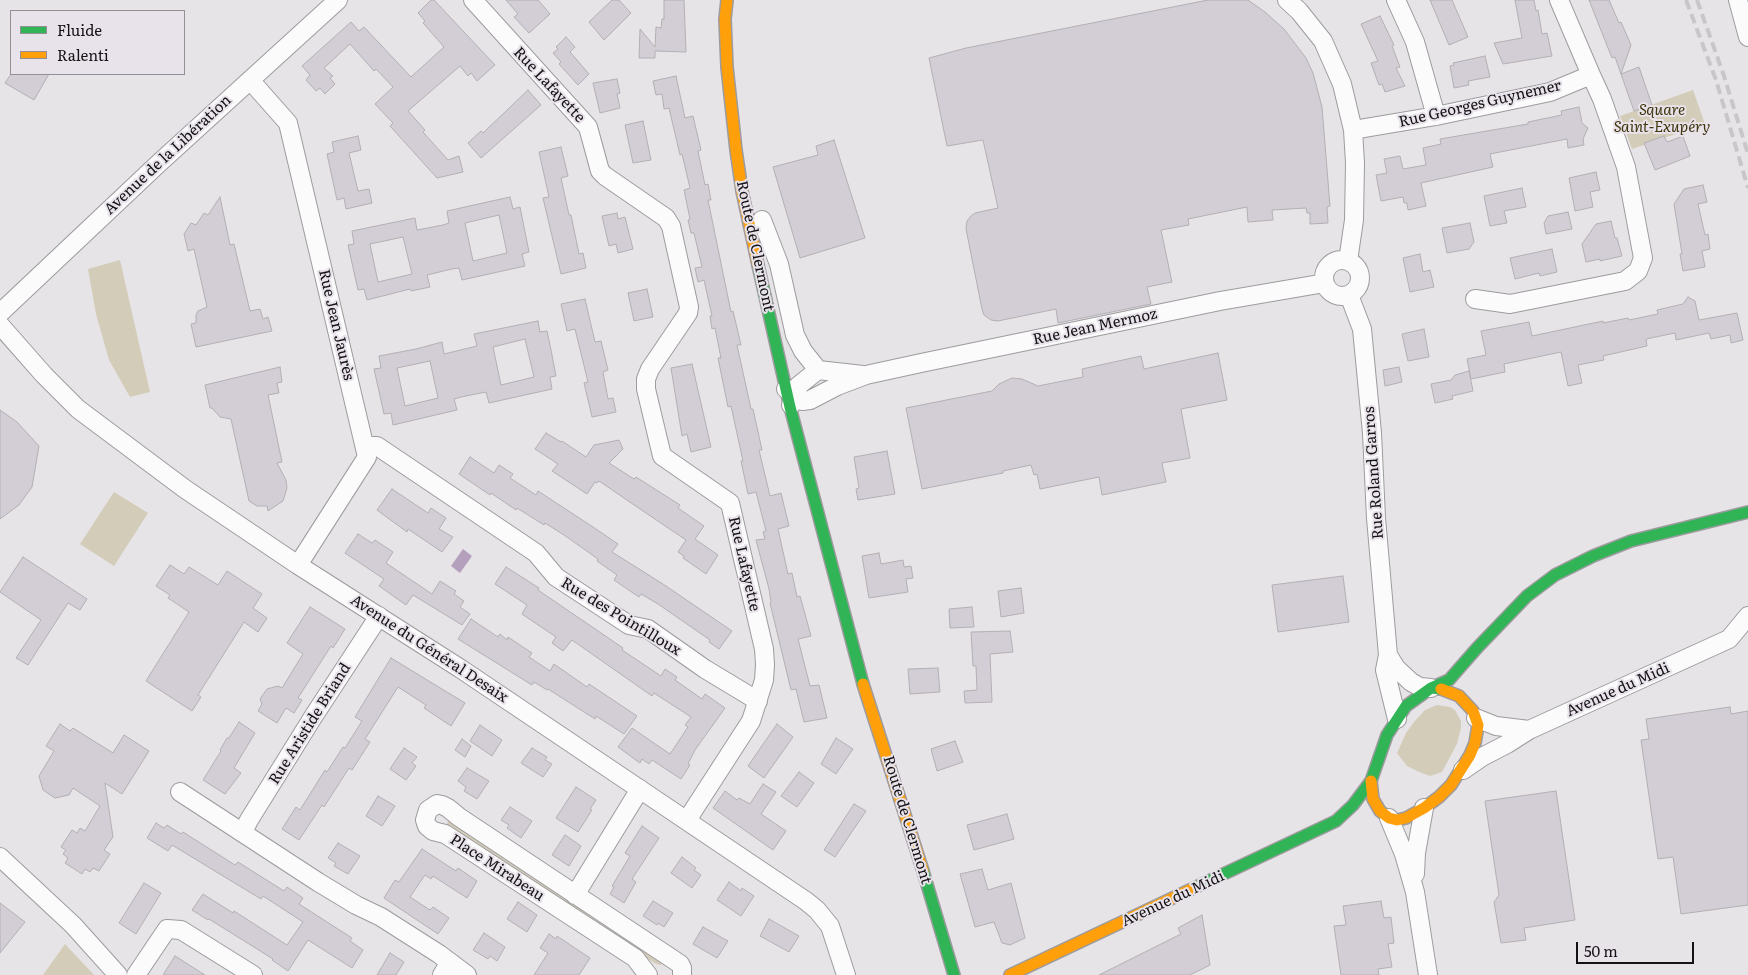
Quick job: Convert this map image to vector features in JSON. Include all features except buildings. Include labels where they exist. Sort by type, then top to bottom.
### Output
[{"type":"main road","name":"Route de Clermont","points":[[727,0],[725,19],[726,58],[742,191],[796,395],[857,665],[906,814],[954,975]]},
{"type":"main road","name":"Route de Clermont","points":[[730,102],[741,131],[751,174]]},
{"type":"main road","name":"Route de Clermont","points":[[761,215],[792,356]]},
{"type":"main road","name":"Route de Clermont","points":[[808,431],[857,665]]},
{"type":"main road","points":[[1472,696],[1478,725],[1475,743],[1460,773],[1439,797],[1424,808],[1406,818],[1381,820],[1380,811],[1373,799],[1371,781],[1381,749],[1397,719],[1406,706],[1418,696],[1449,680],[1462,667],[1476,648],[1527,596],[1555,575],[1593,556],[1631,541],[1748,512]]},
{"type":"main road","points":[[1479,661],[1489,646],[1495,630]]},
{"type":"main road","points":[[1431,688],[1459,696],[1475,714]]},
{"type":"main road","name":"Avenue du Midi","points":[[1010,975],[1336,821],[1353,805],[1371,781]]},
{"type":"main road","name":"Avenue du Midi","points":[[1336,821],[1355,821]]},
{"type":"street","name":"Avenue de la Libération","points":[[0,312],[338,0]]},
{"type":"street","name":"Rue Lafayette","points":[[473,0],[523,58],[588,127],[600,170],[605,176],[666,218],[671,226],[689,307],[688,313],[650,369],[646,379],[646,389],[662,456],[730,503],[764,649],[766,665],[764,680],[751,721],[687,820]]},
{"type":"street","points":[[1287,0],[1299,11],[1323,41],[1342,84],[1353,130],[1355,163],[1354,220],[1348,261]]},
{"type":"street","points":[[1396,0],[1415,42],[1436,116]]},
{"type":"street","points":[[1475,299],[1510,304],[1625,281],[1638,271],[1642,258],[1626,167],[1602,99],[1559,0]]},
{"type":"street","points":[[1738,0],[1748,37]]},
{"type":"street","name":"Rue Georges Guynemer","points":[[1353,130],[1436,116],[1550,92],[1591,75]]},
{"type":"street","name":"Rue Jean Jaurès","points":[[250,80],[288,123],[367,457],[298,565]]},
{"type":"street","name":"Route de Clermont","points":[[761,215],[779,264],[795,335],[802,351],[818,370]]},
{"type":"street","points":[[1340,260],[1348,261],[1355,266],[1359,273],[1360,282],[1356,290],[1349,295],[1341,296],[1334,294],[1328,289],[1324,275],[1327,268],[1333,263],[1340,260]]},
{"type":"street","name":"Rue Jean Mermoz","points":[[796,395],[810,400],[837,386],[866,375],[1220,301],[1325,283]]},
{"type":"street","name":"Rue Roland Garros","points":[[1349,295],[1362,329],[1372,433],[1376,518],[1388,655],[1386,670],[1397,719]]},
{"type":"street","name":"Avenue du Général Desaix","points":[[0,325],[44,375],[78,409],[186,489],[298,565],[462,669],[817,910],[834,932],[846,975]]},
{"type":"street","points":[[796,395],[818,370]]},
{"type":"street","name":"Rue Jean Mermoz","points":[[818,370],[866,375]]},
{"type":"street","name":"Rue des Pointilloux","points":[[365,446],[377,446],[536,553],[556,577],[629,625],[648,630],[705,669],[758,701]]},
{"type":"street","name":"Rue Aristide Briand","points":[[243,832],[313,716],[379,616]]},
{"type":"street","name":"Avenue du Midi","points":[[1460,773],[1482,757],[1528,730],[1729,639],[1748,616]]},
{"type":"street","points":[[1388,655],[1396,668],[1411,682],[1431,688]]},
{"type":"street","points":[[1475,714],[1496,726],[1528,730]]},
{"type":"street","points":[[575,895],[640,789]]},
{"type":"street","points":[[180,792],[318,882],[380,917],[446,968],[467,975]]},
{"type":"street","name":"Place Mirabeau","points":[[648,975],[635,958],[445,834],[433,831],[427,826],[425,820],[428,810],[437,804],[442,804],[680,964],[683,972],[682,975]]},
{"type":"street","points":[[1415,892],[1416,853],[1424,808]]},
{"type":"street","points":[[1381,820],[1404,854],[1415,892],[1428,975]]},
{"type":"street","points":[[0,857],[73,925],[118,975]]},
{"type":"street","points":[[136,975],[167,929],[181,930],[253,975]]},
{"type":"green space","name":"Square Saint-Exupéry","points":[[1693,90],[1705,124],[1632,149],[1620,116]]},
{"type":"green space","points":[[120,260],[150,392],[130,397],[109,360],[96,314],[88,269]]},
{"type":"green space","points":[[114,492],[148,513],[114,566],[80,544]]},
{"type":"green space","points":[[1437,705],[1450,707],[1455,710],[1461,721],[1461,728],[1457,744],[1442,772],[1430,776],[1407,766],[1397,753],[1406,733],[1414,722],[1425,710]]},
{"type":"green space","points":[[452,820],[663,963],[661,965],[656,964],[446,827],[448,821]]},
{"type":"green space","points":[[65,944],[94,975],[43,975]]},
{"type":"shaded area","points":[[463,549],[472,556],[460,573],[451,566]]},
{"type":"railway","points":[[1686,0],[1716,80],[1748,188]]},
{"type":"railway","points":[[1697,0],[1724,76],[1748,154]]},
{"type":"traffic: fast","points":[[758,265],[790,407],[863,684]]},
{"type":"traffic: fast","points":[[1431,688],[1449,680],[1527,596],[1555,575],[1593,556],[1631,541],[1748,512]]},
{"type":"traffic: fast","points":[[1196,887],[1336,821],[1353,805],[1371,781],[1387,735],[1406,706],[1431,688],[1441,689]]},
{"type":"traffic: fast","points":[[923,871],[954,975]]},
{"type":"traffic: slow","points":[[727,0],[725,19],[727,67],[736,150],[742,191],[758,265]]},
{"type":"traffic: slow","points":[[863,684],[923,871]]},
{"type":"traffic: slow","points":[[1371,781],[1373,799],[1380,811],[1389,818],[1397,820],[1406,818],[1424,808],[1451,785],[1470,755],[1475,743],[1478,725],[1473,711],[1459,696],[1441,689]]},
{"type":"traffic: slow","points":[[1010,975],[1196,887]]}]
